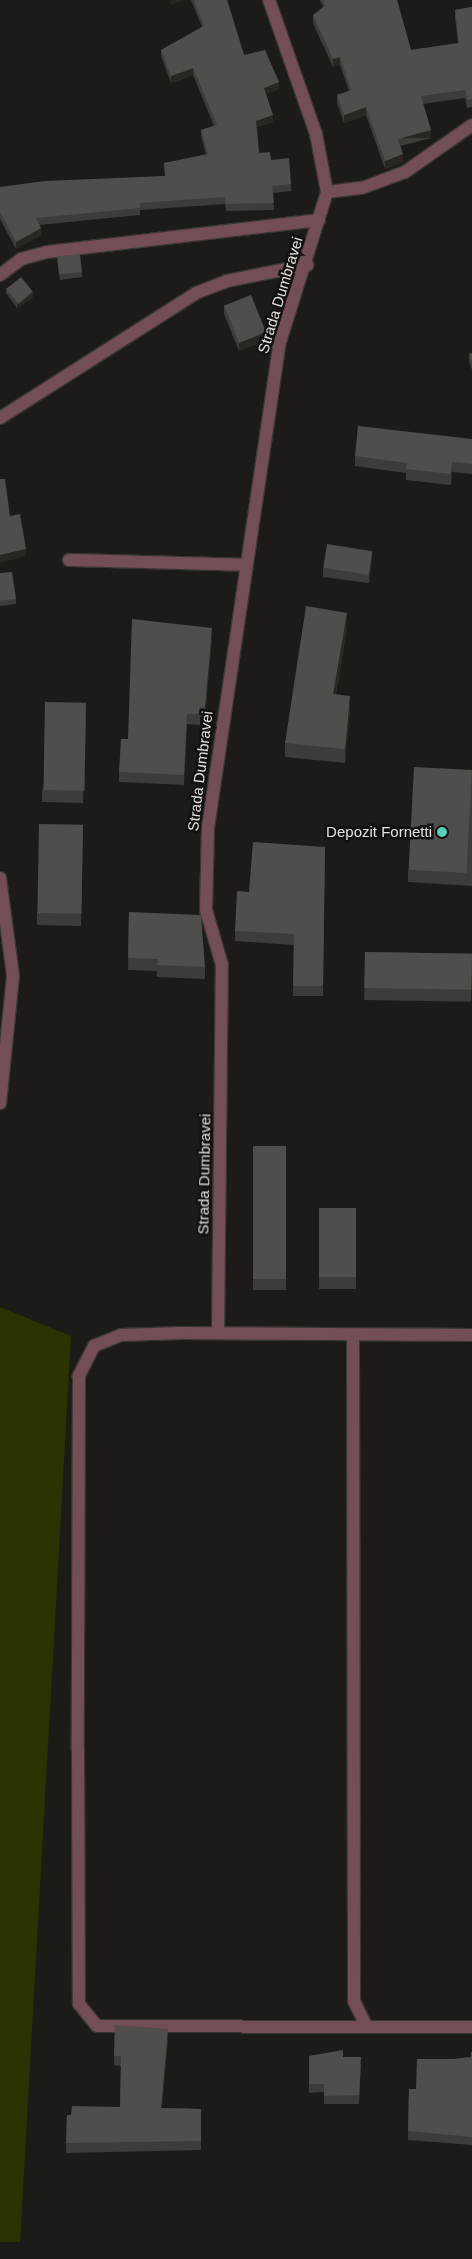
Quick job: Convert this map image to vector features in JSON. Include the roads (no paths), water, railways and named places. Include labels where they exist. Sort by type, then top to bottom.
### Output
[{"type":"street","name":"Strada Dumbravei","points":[[218,1333],[222,965],[206,910],[205,875],[215,768],[280,342],[307,265],[327,192],[316,134],[269,0]]},
{"type":"street","points":[[327,192],[362,188],[405,172],[472,125]]},
{"type":"street","name":"Strada Dumbravei","points":[[0,275],[21,259],[47,252],[319,220]]},
{"type":"street","points":[[0,418],[196,293],[227,281],[307,265]]},
{"type":"street","points":[[69,560],[246,565]]},
{"type":"street","points":[[0,878],[13,958],[0,1102]]},
{"type":"street","points":[[472,1335],[218,1333],[121,1335],[104,1340],[86,1356],[79,1376],[80,2004],[86,2017],[102,2027],[472,2027]]},
{"type":"street","points":[[353,1335],[354,2001],[366,2026]]},
{"type":"place","name":"Depozit Fornetti","points":[[442,832]]}]
